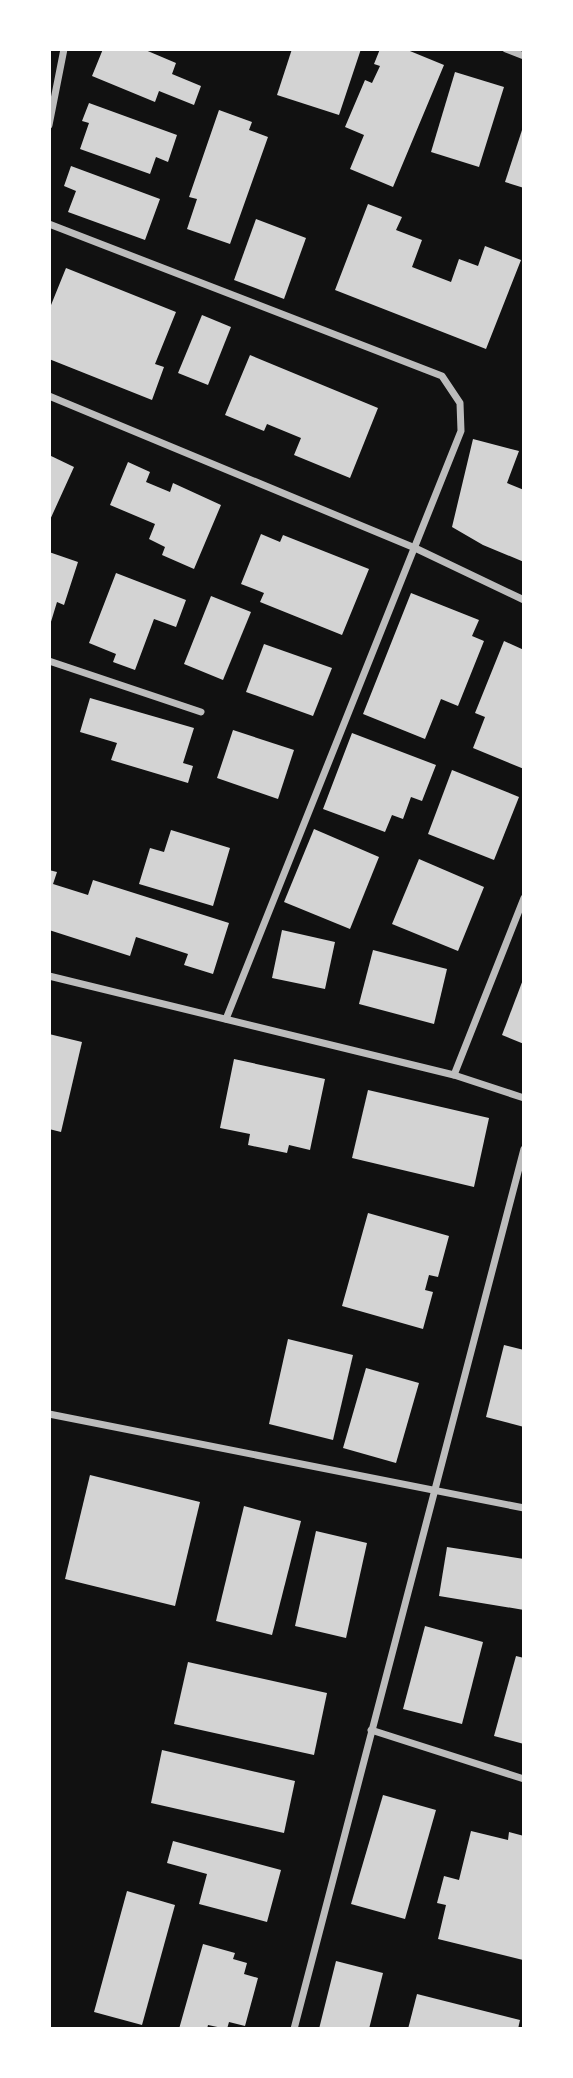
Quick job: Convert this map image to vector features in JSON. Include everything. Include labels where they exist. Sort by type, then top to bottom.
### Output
[{"type":"street","points":[[49,125],[64,49]]},
{"type":"street","points":[[506,49],[524,56]]},
{"type":"street","points":[[49,224],[442,376],[460,403],[461,431],[226,1019]]},
{"type":"street","points":[[49,396],[415,548],[524,600]]},
{"type":"street","points":[[49,661],[201,712]]},
{"type":"street","points":[[454,1076],[524,898]]},
{"type":"street","points":[[49,976],[454,1076],[524,1098]]},
{"type":"street","points":[[294,2029],[524,1149]]},
{"type":"street","points":[[49,1414],[524,1508]]},
{"type":"street","points":[[371,1730],[524,1779]]},
{"type":"building","points":[[103,49],[143,49],[176,63],[172,74],[201,86],[194,105],[159,91],[155,102],[92,76]]},
{"type":"building","points":[[292,49],[361,49],[339,115],[277,95]]},
{"type":"building","points":[[380,49],[405,49],[444,65],[393,187],[350,169],[364,135],[345,127],[365,80],[372,83],[380,66],[374,64]]},
{"type":"building","points":[[455,72],[504,87],[479,167],[431,152]]},
{"type":"building","points":[[89,103],[177,135],[168,162],[156,157],[150,174],[80,149],[89,123],[82,121]]},
{"type":"building","points":[[219,110],[252,122],[249,130],[268,137],[230,244],[187,229],[197,199],[189,197]]},
{"type":"building","points":[[524,127],[524,188],[505,182]]},
{"type":"building","points":[[71,166],[160,199],[145,240],[68,212],[76,191],[64,186]]},
{"type":"building","points":[[368,204],[402,217],[396,230],[422,240],[412,267],[451,282],[459,259],[478,266],[485,246],[521,260],[486,349],[335,290]]},
{"type":"building","points":[[256,219],[306,238],[284,299],[234,280]]},
{"type":"building","points":[[66,268],[176,312],[155,364],[164,367],[152,400],[49,359],[49,310]]},
{"type":"building","points":[[202,315],[231,327],[208,385],[178,373]]},
{"type":"building","points":[[250,355],[378,408],[350,478],[294,455],[301,438],[267,424],[264,431],[225,415]]},
{"type":"building","points":[[473,439],[519,451],[507,483],[524,490],[524,562],[483,545],[452,527]]},
{"type":"building","points":[[49,455],[74,467],[49,522]]},
{"type":"building","points":[[128,462],[150,472],[146,482],[170,492],[173,483],[221,505],[194,569],[162,555],[165,547],[149,539],[155,524],[110,505]]},
{"type":"building","points":[[261,534],[280,542],[283,535],[369,569],[342,635],[260,602],[264,593],[241,584]]},
{"type":"building","points":[[49,552],[78,562],[64,605],[57,602],[50,625]]},
{"type":"building","points":[[116,573],[186,600],[176,627],[154,619],[135,670],[113,662],[116,654],[89,643]]},
{"type":"building","points":[[411,593],[479,620],[472,636],[484,641],[458,706],[441,699],[425,739],[363,714]]},
{"type":"building","points":[[211,596],[251,612],[223,680],[184,664]]},
{"type":"building","points":[[504,641],[524,650],[524,769],[473,748],[485,717],[475,713]]},
{"type":"building","points":[[264,644],[332,668],[313,716],[246,692]]},
{"type":"building","points":[[90,698],[194,728],[183,763],[193,766],[188,783],[111,760],[117,743],[80,732]]},
{"type":"building","points":[[233,730],[294,750],[278,799],[217,778]]},
{"type":"building","points":[[352,733],[436,765],[422,801],[411,797],[403,819],[392,815],[385,832],[323,809]]},
{"type":"building","points":[[452,770],[519,797],[494,860],[428,834]]},
{"type":"building","points":[[314,829],[379,857],[350,929],[284,902]]},
{"type":"building","points":[[171,830],[230,848],[213,906],[139,884],[150,848],[164,852]]},
{"type":"building","points":[[419,859],[484,887],[458,951],[392,924]]},
{"type":"building","points":[[49,870],[57,872],[53,884],[88,895],[93,880],[229,923],[213,974],[184,965],[188,954],[136,937],[130,956],[49,930]]},
{"type":"building","points":[[282,930],[335,942],[325,989],[272,978]]},
{"type":"building","points":[[373,950],[447,969],[434,1024],[359,1004]]},
{"type":"building","points":[[524,977],[524,1044],[502,1035]]},
{"type":"building","points":[[49,1034],[82,1042],[61,1132],[49,1129]]},
{"type":"building","points":[[234,1059],[325,1079],[310,1150],[289,1145],[287,1153],[248,1145],[250,1134],[220,1128]]},
{"type":"building","points":[[368,1090],[489,1118],[474,1187],[352,1158]]},
{"type":"building","points":[[368,1213],[449,1236],[438,1277],[429,1275],[425,1290],[433,1292],[423,1329],[342,1306]]},
{"type":"building","points":[[288,1339],[353,1355],[333,1440],[269,1424]]},
{"type":"building","points":[[504,1345],[524,1350],[524,1427],[486,1417]]},
{"type":"building","points":[[366,1368],[419,1383],[396,1463],[343,1448]]},
{"type":"building","points":[[90,1475],[200,1502],[175,1606],[65,1579]]},
{"type":"building","points":[[244,1506],[301,1521],[272,1635],[216,1621]]},
{"type":"building","points":[[316,1531],[367,1543],[346,1638],[295,1626]]},
{"type":"building","points":[[447,1547],[524,1559],[524,1610],[439,1596]]},
{"type":"building","points":[[425,1626],[483,1642],[462,1724],[403,1709]]},
{"type":"building","points":[[516,1656],[524,1658],[524,1744],[494,1736]]},
{"type":"building","points":[[188,1662],[327,1693],[314,1755],[174,1724]]},
{"type":"building","points":[[162,1750],[295,1781],[284,1833],[151,1803]]},
{"type":"building","points":[[383,1795],[436,1810],[405,1919],[351,1904]]},
{"type":"building","points":[[471,1831],[508,1840],[509,1832],[524,1836],[523,1960],[438,1939],[446,1905],[437,1903],[444,1876],[459,1880]]},
{"type":"building","points":[[173,1841],[281,1870],[267,1922],[199,1904],[207,1874],[167,1863]]},
{"type":"building","points":[[127,1891],[175,1905],[142,2025],[94,2012]]},
{"type":"building","points":[[203,1944],[235,1953],[233,1959],[247,1963],[244,1974],[258,1978],[245,2026],[229,2022],[227,2029],[208,2025],[207,2029],[179,2029]]},
{"type":"building","points":[[336,1961],[383,1973],[369,2029],[319,2029]]},
{"type":"building","points":[[417,1994],[520,2020],[518,2029],[408,2029]]}]
